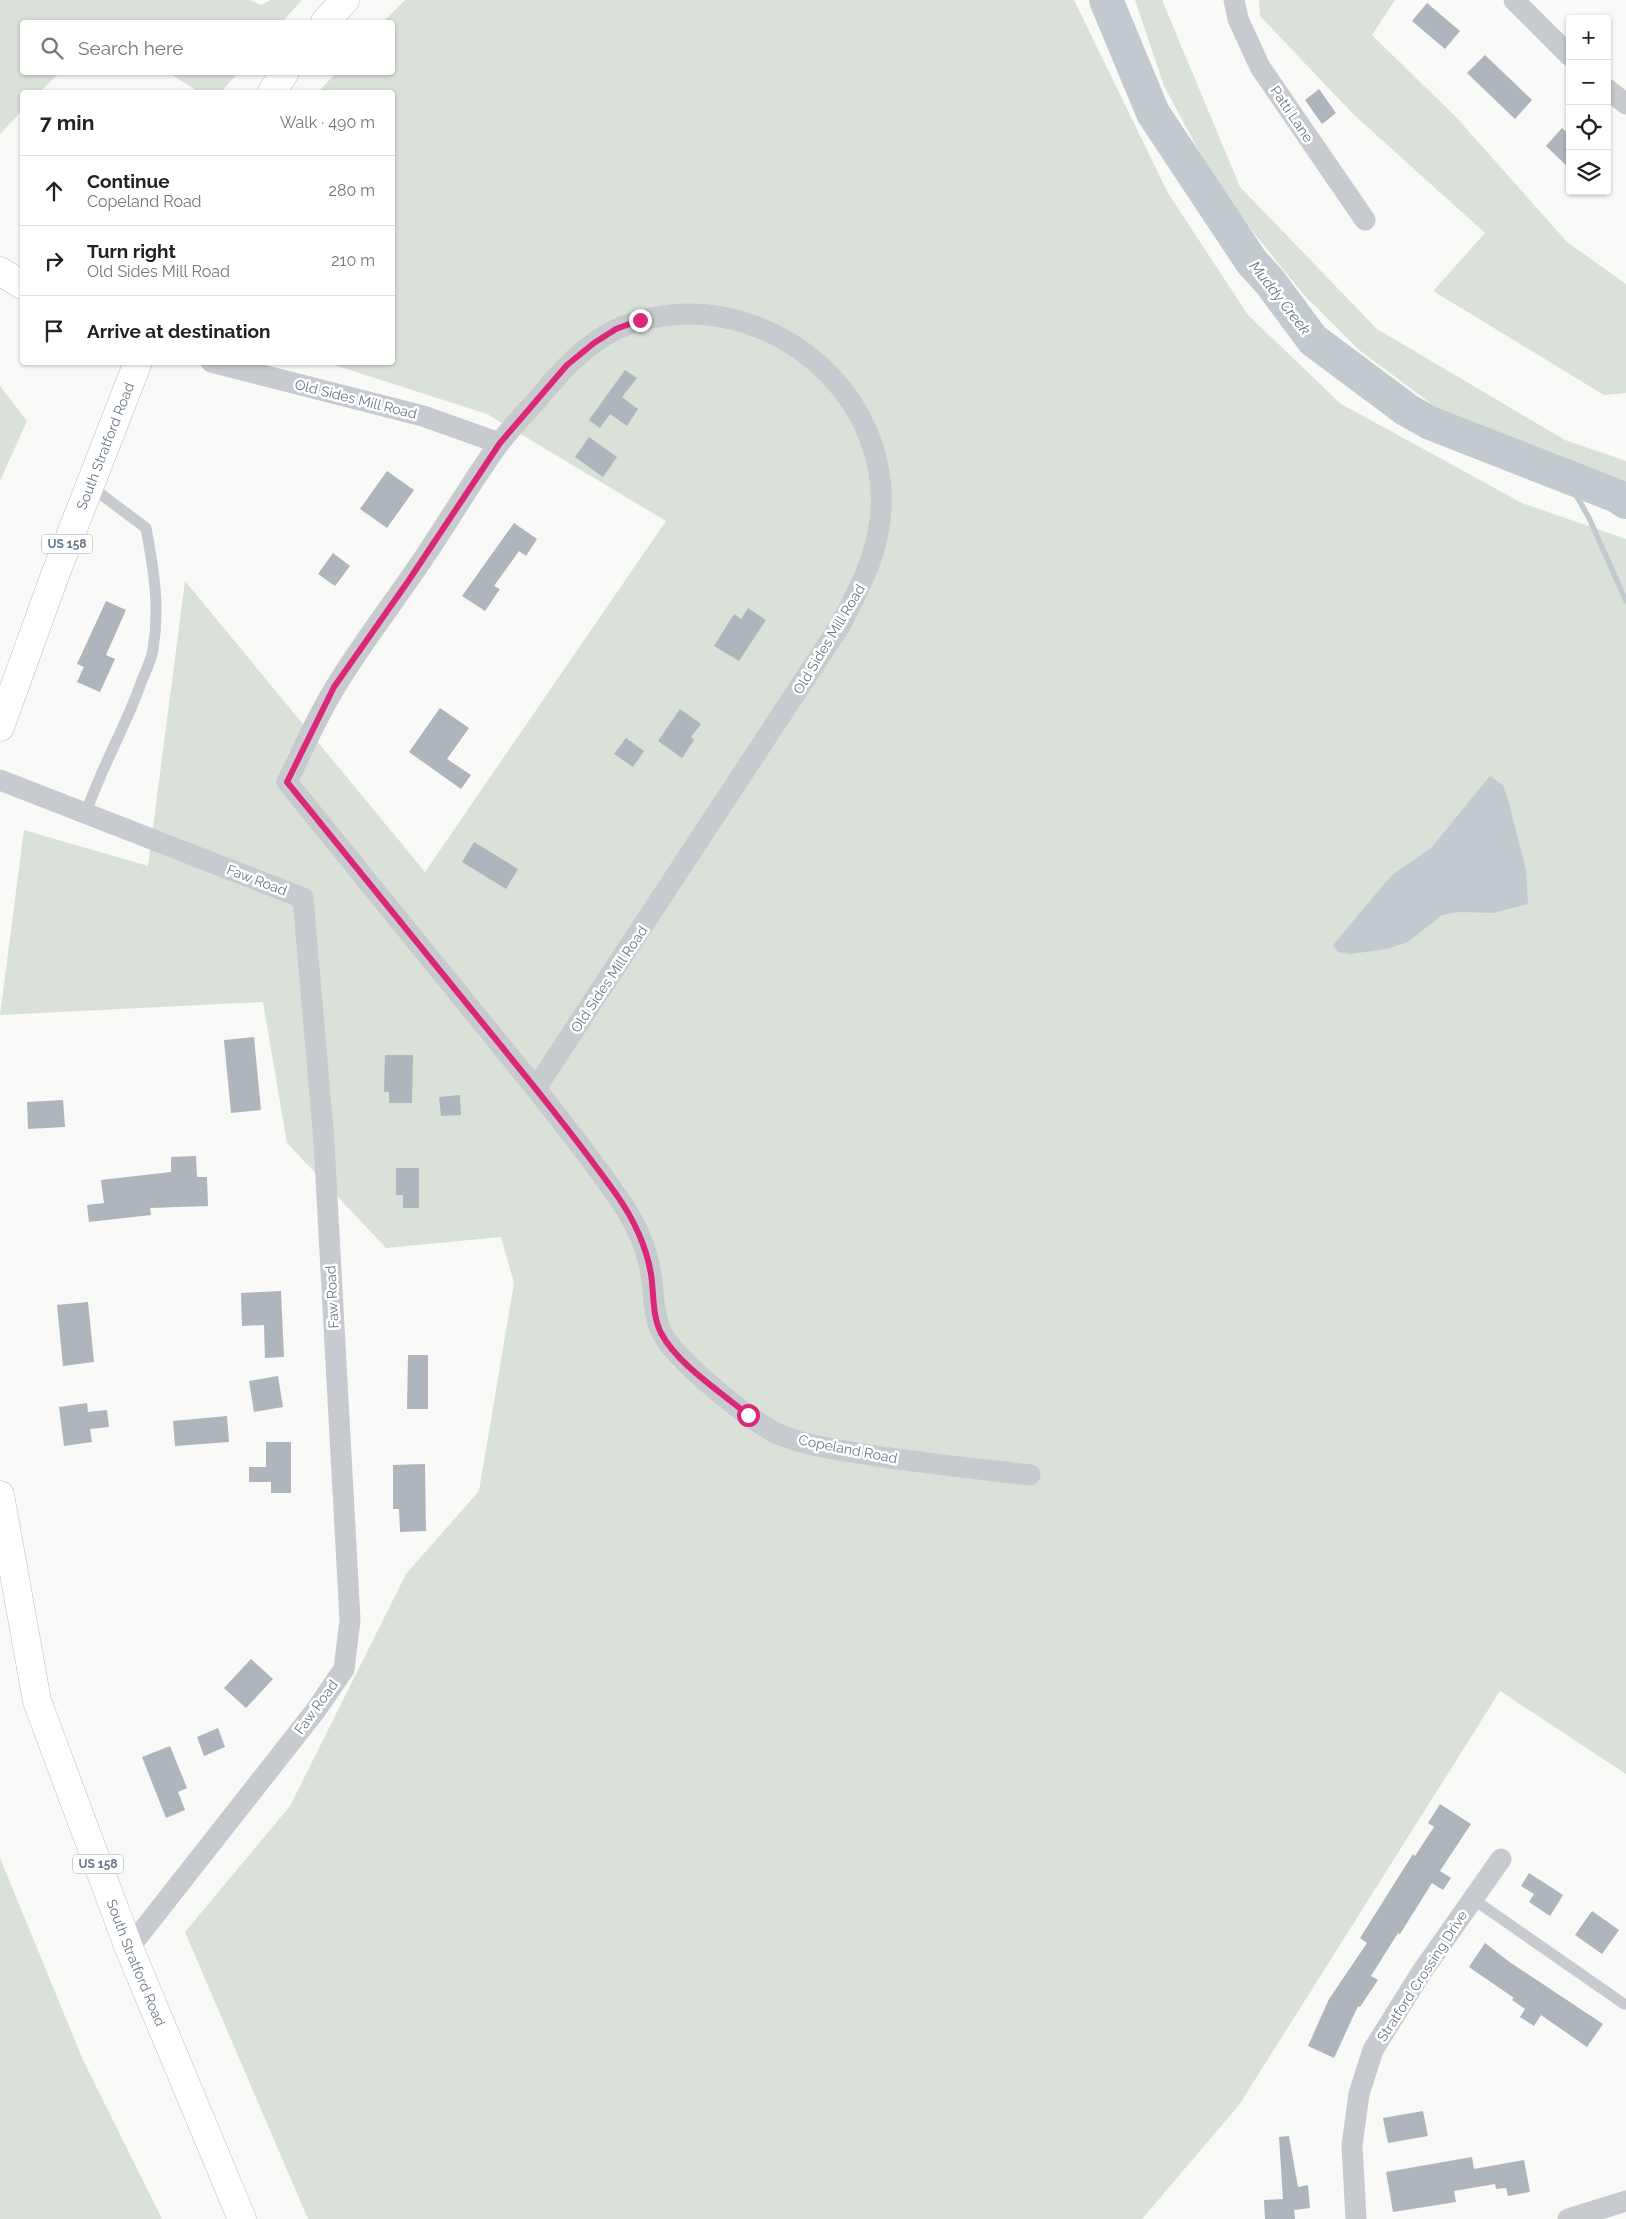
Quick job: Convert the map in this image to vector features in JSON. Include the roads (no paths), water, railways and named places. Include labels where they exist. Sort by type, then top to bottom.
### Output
[{"type":"main road","points":[[327,20],[345,0]]},
{"type":"main road","points":[[273,90],[283,75]]},
{"type":"main road","points":[[0,271],[20,284]]},
{"type":"main road","name":"South Stratford Road","points":[[0,727],[55,575],[137,365]]},
{"type":"main road","name":"South Stratford Road","points":[[0,1496],[37,1701],[129,1948],[242,2219]]},
{"type":"street","name":"Patti Lane","points":[[1234,0],[1238,20],[1260,67],[1365,220]]},
{"type":"street","points":[[1514,0],[1566,52]]},
{"type":"street","points":[[1611,92],[1626,104]]},
{"type":"street","name":"Old Sides Mill Road","points":[[287,782],[334,687],[409,580],[500,443],[567,365],[594,343],[616,329],[640,320],[665,315],[700,314],[726,317],[750,324],[782,338],[810,357],[830,374],[851,401],[870,440],[878,464],[881,516],[875,549],[864,582],[840,627],[536,1088]]},
{"type":"street","name":"Old Sides Mill Road","points":[[223,365],[423,416],[500,443]]},
{"type":"street","name":"Faw Road","points":[[0,780],[303,898],[324,1142],[350,1620],[344,1669],[316,1710],[129,1948]]},
{"type":"street","name":"Copeland Road","points":[[287,782],[536,1088],[617,1195],[635,1224],[651,1273],[656,1316],[660,1332],[670,1346],[688,1364],[748,1415],[784,1437],[822,1447],[884,1458],[1030,1475]]},
{"type":"street","name":"Stratford Crossing Drive","points":[[1356,2219],[1352,2145],[1359,2094],[1373,2050],[1421,1972],[1501,1859]]},
{"type":"street","points":[[1568,2219],[1599,2214],[1626,2201]]},
{"type":"lane","points":[[86,813],[98,779],[112,754],[138,693],[152,652],[156,621],[156,579],[146,528],[90,486]]},
{"type":"lane","points":[[1473,1899],[1624,2004]]},
{"type":"waterway","name":"Muddy Creek","points":[[1106,0],[1153,113],[1251,261],[1270,282],[1313,340],[1407,410],[1430,423],[1617,496],[1626,502]]},
{"type":"waterway","points":[[1566,477],[1589,518],[1626,601]]}]
